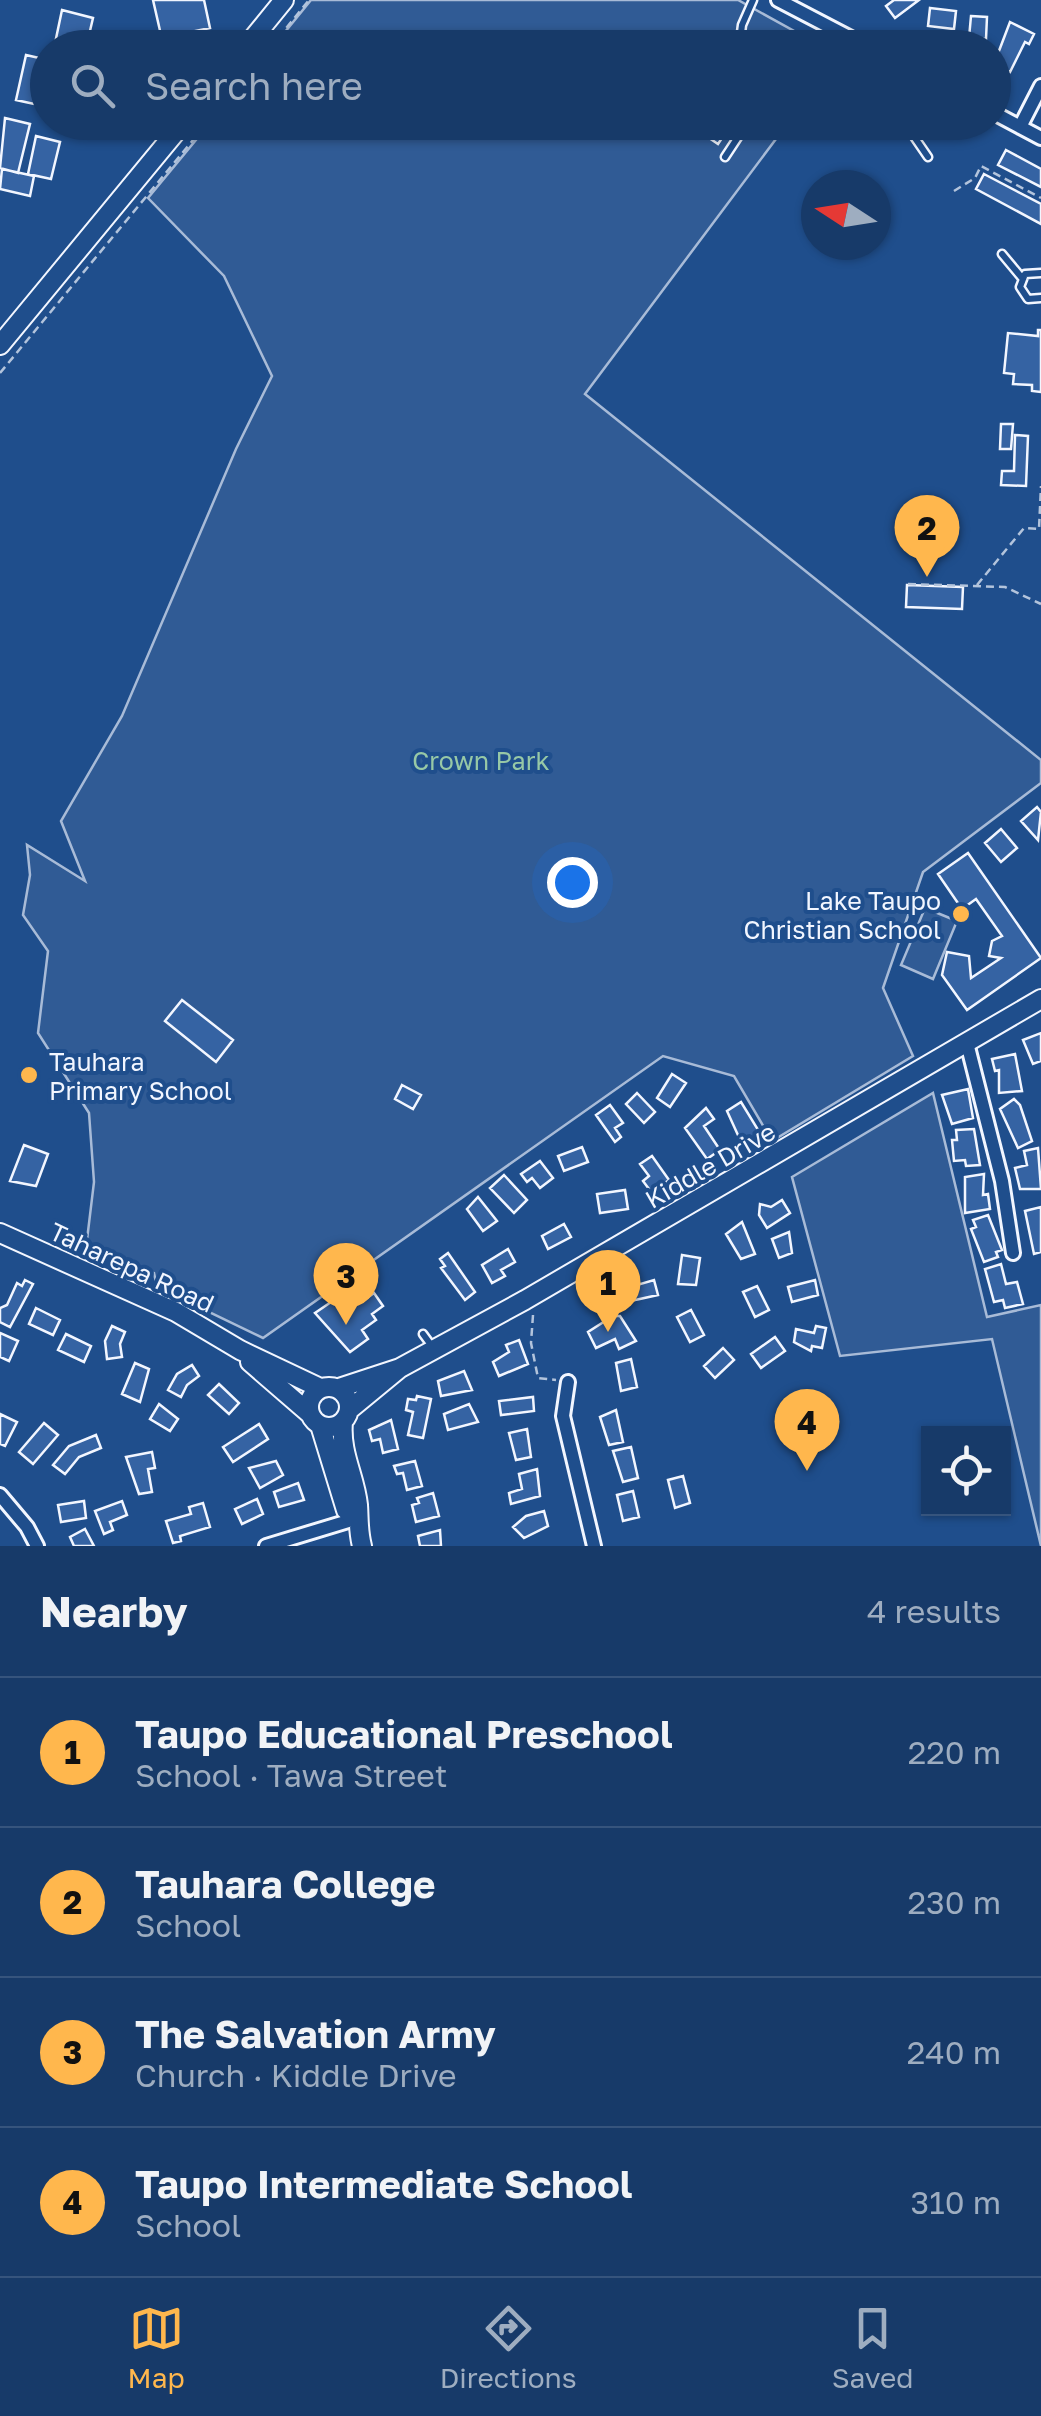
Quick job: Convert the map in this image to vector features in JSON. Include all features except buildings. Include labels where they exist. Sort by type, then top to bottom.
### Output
[{"type":"street","points":[[260,30],[284,0]]},
{"type":"street","points":[[778,0],[836,30]]},
{"type":"street","points":[[1020,127],[1041,86]]},
{"type":"street","points":[[1011,122],[1041,138]]},
{"type":"street","points":[[0,345],[169,140]]},
{"type":"street","name":"Kiddle Drive","points":[[346,1416],[428,1342],[526,1300],[1041,999]]},
{"type":"street","points":[[967,1044],[1002,1181],[1004,1221],[1013,1253]]},
{"type":"street","name":"Taharepa Road","points":[[0,1233],[176,1312],[240,1350],[329,1388]]},
{"type":"street","name":"Taharepa Road","points":[[240,1350],[315,1420]]},
{"type":"street","name":"Kiddle Drive","points":[[329,1388],[400,1368]]},
{"type":"street","points":[[568,1382],[563,1416],[594,1546]]},
{"type":"street","points":[[355,1519],[346,1510],[309,1402],[329,1388],[347,1398],[342,1451],[358,1506],[355,1519],[362,1546]]},
{"type":"street","points":[[315,1420],[332,1427],[346,1416]]},
{"type":"street","points":[[0,1496],[27,1527],[36,1546]]},
{"type":"street","points":[[266,1546],[355,1519]]},
{"type":"lane","points":[[741,30],[754,0]]},
{"type":"lane","points":[[725,158],[736,140]]},
{"type":"lane","points":[[917,140],[928,156]]},
{"type":"lane","points":[[1002,254],[1022,278],[1024,296],[1041,298]]},
{"type":"lane","points":[[1022,278],[1030,272],[1041,273]]},
{"type":"path","points":[[285,30],[309,0]]},
{"type":"path","points":[[0,373],[193,140]]},
{"type":"path","points":[[954,191],[974,178],[981,166],[1041,198]]},
{"type":"path","points":[[976,586],[1024,528],[1039,529],[1041,486]]},
{"type":"path","points":[[908,584],[1004,587],[1041,604]]},
{"type":"path","points":[[526,1300],[534,1316],[530,1343],[538,1378],[568,1382]]},
{"type":"green space","points":[[311,0],[738,0],[792,30],[287,30]]},
{"type":"green space","name":"Crown Park","points":[[196,140],[775,140],[585,394],[1041,760],[1041,783],[923,872],[883,988],[913,1056],[772,1141],[734,1076],[663,1056],[263,1338],[157,1287],[154,1273],[126,1267],[86,1248],[94,1182],[89,1113],[38,1033],[48,951],[23,915],[30,875],[27,845],[85,881],[61,821],[122,716],[236,449],[272,376],[224,276],[148,198]]},
{"type":"green space","points":[[925,908],[957,921],[933,979],[901,965]]},
{"type":"green space","points":[[933,1093],[987,1317],[1041,1305],[1041,1546],[992,1339],[840,1356],[792,1177]]},
{"type":"place","name":"Tauhara College","points":[[927,577]]},
{"type":"place","name":"Lake Taupo Christian School","points":[[961,914]]},
{"type":"place","name":"Tauhara Primary School","points":[[29,1075]]},
{"type":"place","name":"The Salvation Army","points":[[346,1325]]},
{"type":"place","name":"Taupo Educational Preschool","points":[[608,1332]]},
{"type":"place","name":"Taupo Intermediate School","points":[[807,1471]]}]
